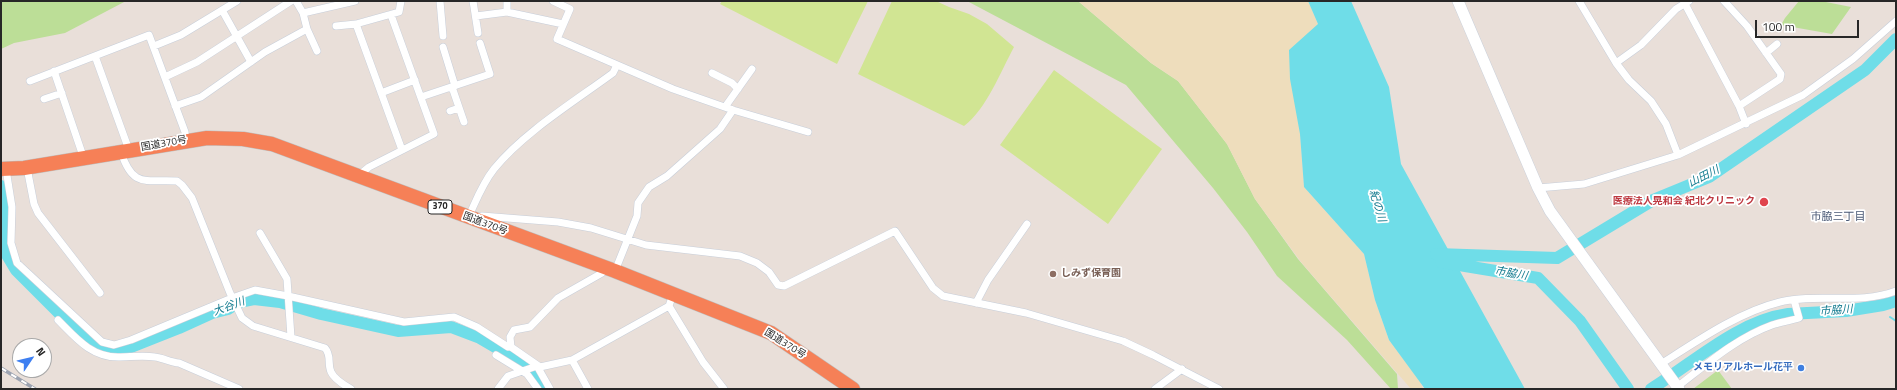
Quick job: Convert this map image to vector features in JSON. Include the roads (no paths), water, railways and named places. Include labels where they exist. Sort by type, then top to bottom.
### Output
[{"type":"highway","name":"国道370号","points":[[3,169],[27,168],[186,140],[206,138],[243,139],[272,144],[610,270],[671,300],[771,333],[853,389]]},
{"type":"street","points":[[154,46],[181,35],[237,1]]},
{"type":"street","points":[[165,77],[197,62],[291,1]]},
{"type":"street","points":[[296,1],[303,13],[307,30],[317,51]]},
{"type":"street","points":[[303,13],[355,1]]},
{"type":"street","points":[[336,26],[356,24],[399,12],[401,1]]},
{"type":"street","points":[[440,1],[443,36]]},
{"type":"street","points":[[473,1],[478,33]]},
{"type":"street","points":[[507,1],[507,12]]},
{"type":"street","points":[[553,1],[570,9],[557,39],[673,89],[733,110],[808,132]]},
{"type":"street","points":[[1458,1],[1538,188],[1550,210],[1678,388],[1725,350],[1743,339],[1772,325],[1799,318],[1794,300]]},
{"type":"street","points":[[1579,1],[1616,63],[1629,80],[1650,101],[1666,124],[1678,155]]},
{"type":"street","points":[[1724,1],[1747,26],[1781,74],[1780,79],[1739,106]]},
{"type":"street","points":[[1616,63],[1640,45],[1663,22],[1687,2],[1739,106],[1746,124]]},
{"type":"street","points":[[222,10],[251,62]]},
{"type":"street","points":[[476,16],[507,12],[564,24]]},
{"type":"street","points":[[358,176],[370,167],[434,134],[391,14]]},
{"type":"street","points":[[1538,188],[1584,184],[1678,155],[1746,124],[1803,95],[1833,75],[1883,35],[1896,22]]},
{"type":"street","points":[[356,24],[402,150]]},
{"type":"street","points":[[175,106],[201,97],[251,62],[307,30]]},
{"type":"street","points":[[30,81],[149,35],[186,140]]},
{"type":"street","points":[[421,97],[490,74],[480,43]]},
{"type":"street","points":[[1766,53],[1777,44]]},
{"type":"street","points":[[443,47],[464,122]]},
{"type":"street","points":[[95,56],[125,151],[126,166],[139,179],[154,182],[177,181],[187,190],[196,208],[235,305],[242,318],[253,326],[325,348],[330,354],[330,371],[333,376],[350,389]]},
{"type":"street","points":[[471,219],[483,186],[494,169],[534,132],[613,73],[617,66]]},
{"type":"street","points":[[725,106],[752,69]]},
{"type":"street","points":[[54,71],[84,159]]},
{"type":"street","points":[[712,73],[732,83],[738,89]]},
{"type":"street","points":[[381,93],[415,80]]},
{"type":"street","points":[[44,99],[62,93]]},
{"type":"street","points":[[450,111],[459,108]]},
{"type":"street","points":[[511,347],[511,332],[514,330],[530,328],[558,298],[610,270],[628,239],[638,216],[638,203],[649,187],[666,176],[720,129],[733,110]]},
{"type":"street","points":[[27,168],[34,204],[38,213],[100,293]]},
{"type":"street","points":[[3,169],[12,207],[11,243],[17,264],[102,342],[114,345],[131,340],[255,290],[404,322],[454,318],[477,327],[508,347],[511,347],[550,389]]},
{"type":"street","points":[[471,219],[482,216],[558,222],[591,228],[646,245],[744,257],[757,262],[769,272],[778,285],[784,286],[895,231],[938,294],[1026,313],[1123,341],[1182,369],[1214,388]]},
{"type":"street","points":[[976,303],[988,280],[1027,224]]},
{"type":"street","points":[[260,233],[287,279],[289,287],[288,296],[292,337]]},
{"type":"street","points":[[1661,364],[1711,333],[1748,313],[1781,302],[1794,300],[1869,297],[1896,291]]},
{"type":"street","points":[[498,389],[508,376],[530,369],[572,360],[671,300],[703,362],[724,389]]},
{"type":"street","points":[[58,320],[86,348],[97,354],[107,357],[156,357],[169,362],[179,363],[239,389]]},
{"type":"street","points":[[496,355],[530,369],[538,389]]},
{"type":"street","points":[[572,360],[588,389]]},
{"type":"street","points":[[1156,389],[1182,369]]},
{"type":"water","name":"紀の川","points":[[1308,1],[1351,1],[1389,87],[1401,164],[1525,389],[1425,389],[1389,340],[1375,300],[1364,254],[1304,187],[1300,134],[1290,79],[1289,50],[1318,24]]},
{"type":"waterway","name":"山田川","points":[[1436,254],[1557,258],[1653,200],[1709,177],[1865,70],[1896,39]]},
{"type":"waterway","name":"大谷川","points":[[1,186],[5,200],[7,255],[16,270],[59,313],[95,345],[110,352],[126,349],[212,313],[228,309],[239,302],[254,299],[280,302],[321,314],[398,331],[451,327],[480,338],[504,352],[538,379],[542,389]]},
{"type":"waterway","name":"市脇川","points":[[1441,262],[1538,278],[1580,321],[1628,389]]},
{"type":"waterway","name":"市脇川","points":[[1651,389],[1716,344],[1751,325],[1769,318],[1788,314],[1846,311],[1883,305],[1896,301]]},
{"type":"waterway","points":[[1890,317],[1896,321]]},
{"type":"railway","points":[[1,368],[35,389]]},
{"type":"place","name":"医療法人晃和会 紀北クリニック","points":[[1764,202]]},
{"type":"place","name":"しみず保育園","points":[[1053,274]]},
{"type":"place","name":"メモリアルホール花平","points":[[1801,368]]},
{"type":"district","name":"市脇三丁目","points":[[1838,217]]}]
